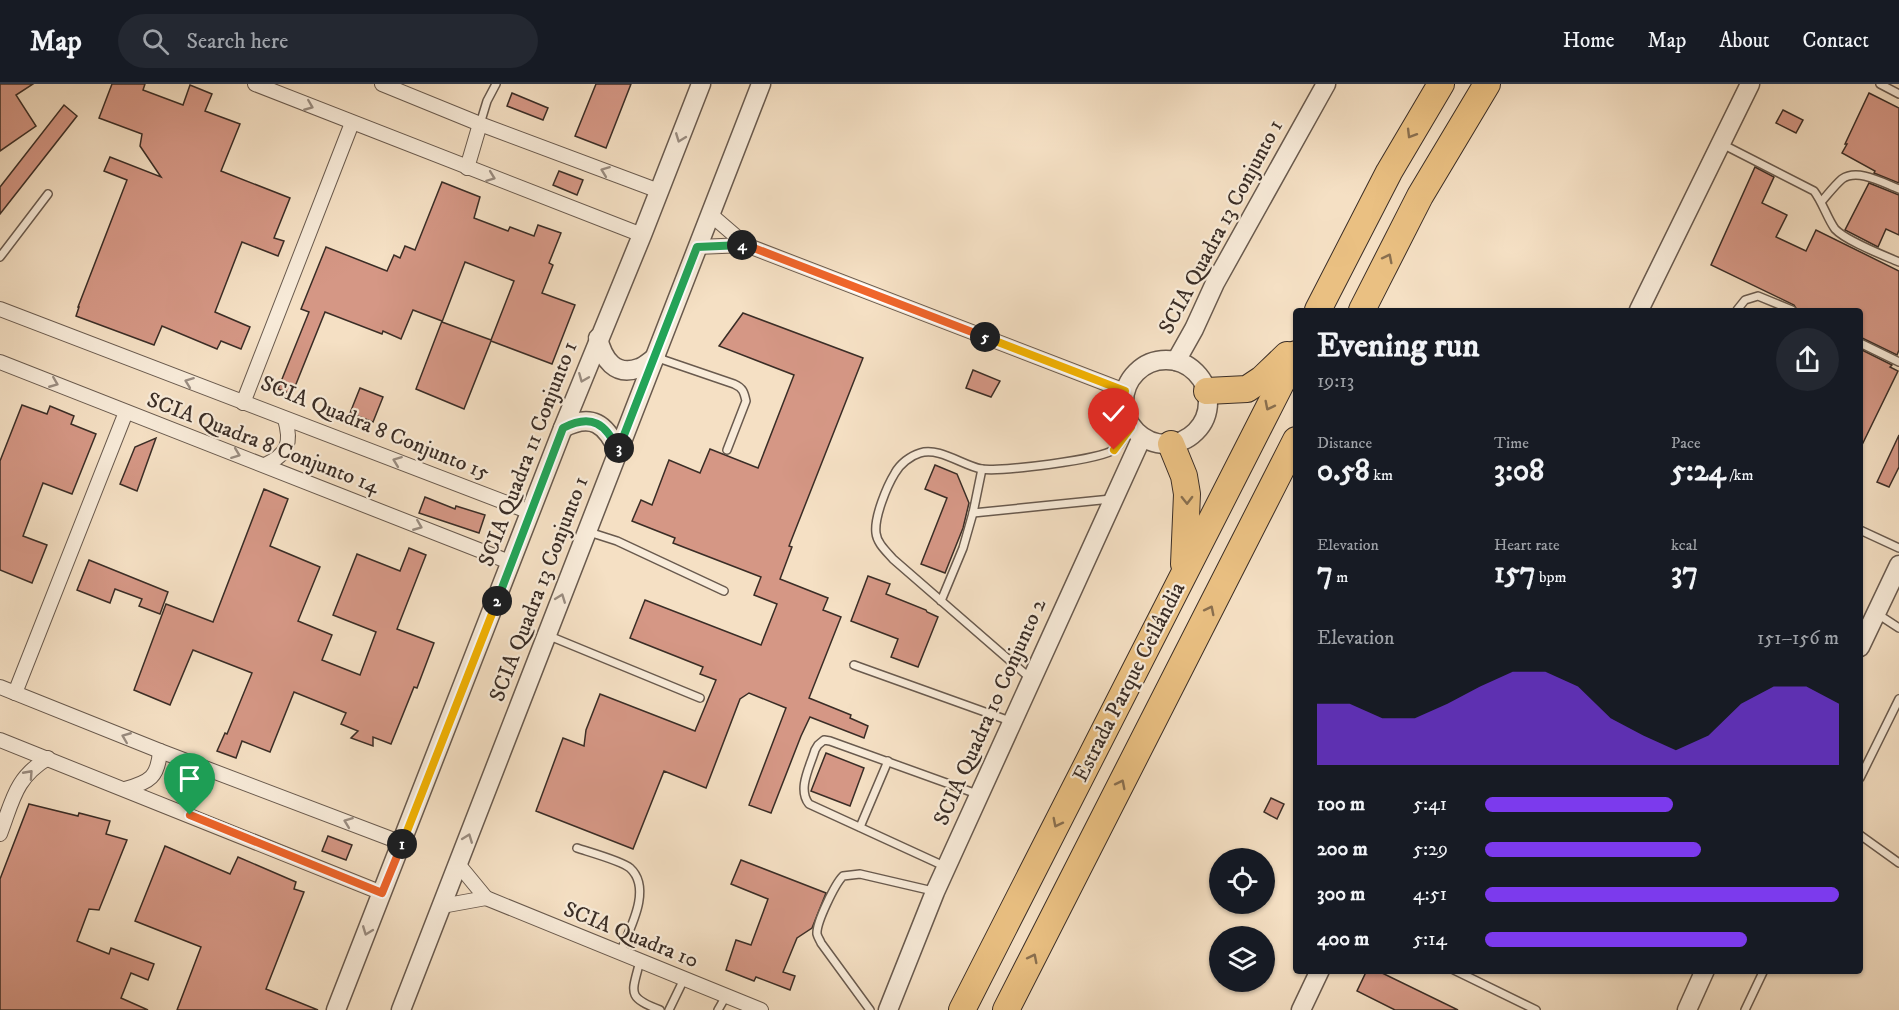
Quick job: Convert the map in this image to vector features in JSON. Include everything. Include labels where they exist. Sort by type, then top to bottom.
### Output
[{"type":"highway","points":[[1319,308],[1389,172],[1441,84]]},
{"type":"highway","points":[[1363,308],[1420,196],[1487,84]]},
{"type":"highway","points":[[1206,392],[1246,389],[1262,379],[1293,349]]},
{"type":"highway","name":"Estrada Parque Ceilândia","points":[[962,1010],[1293,360]]},
{"type":"highway","points":[[1171,444],[1184,476],[1187,494],[1183,576]]},
{"type":"highway","name":"Estrada Parque Ceilândia","points":[[1006,1010],[1293,446]]},
{"type":"street","points":[[255,84],[642,236]]},
{"type":"street","points":[[384,84],[480,124],[659,191]]},
{"type":"street","name":"SCIA Quadra 11 Conjunto 1","points":[[341,1006],[382,893],[530,512],[701,84]]},
{"type":"street","name":"SCIA Quadra 13 Conjunto 1","points":[[401,1010],[760,84]]},
{"type":"street","name":"SCIA Quadra 13 Conjunto 1","points":[[1176,361],[1215,283],[1326,84]]},
{"type":"street","points":[[1640,308],[1750,84]]},
{"type":"street","name":"SCIA Quadra 8 Conjunto 15","points":[[352,123],[243,403],[530,512]]},
{"type":"street","points":[[467,168],[480,124]]},
{"type":"street","points":[[710,214],[746,245],[1125,391]]},
{"type":"street","points":[[697,247],[746,245]]},
{"type":"street","points":[[0,309],[243,403]]},
{"type":"street","points":[[598,338],[602,355],[610,365],[627,370],[640,368],[656,357]]},
{"type":"street","points":[[1161,360],[1176,361],[1191,368],[1202,380],[1206,392],[1207,409],[1200,426],[1187,438],[1171,444],[1156,444],[1137,432],[1125,414],[1125,391],[1133,375],[1142,367],[1161,360]]},
{"type":"street","name":"SCIA Quadra 8 Conjunto 14","points":[[0,362],[512,563]]},
{"type":"street","points":[[15,693],[126,412]]},
{"type":"street","points":[[265,465],[278,459],[287,447],[290,433],[285,419]]},
{"type":"street","points":[[563,428],[575,421],[590,420],[603,426],[611,435],[618,450]]},
{"type":"street","name":"SCIA Quadra 10 Conjunto 2","points":[[888,1010],[946,867],[1113,499],[1137,432]]},
{"type":"street","points":[[1863,641],[1899,565]]},
{"type":"street","points":[[0,687],[402,843]]},
{"type":"street","points":[[0,740],[382,893]]},
{"type":"street","points":[[125,789],[152,778],[159,766],[160,751]]},
{"type":"street","points":[[0,834],[24,776],[34,766],[48,758]]},
{"type":"street","name":"SCIA Quadra 10","points":[[458,864],[486,898],[761,1010]]},
{"type":"street","points":[[442,906],[486,898]]},
{"type":"street","points":[[1301,1010],[1318,974]]},
{"type":"street","points":[[1687,1010],[1704,974]]},
{"type":"lane","points":[[480,124],[496,84]]},
{"type":"lane","points":[[1880,84],[1899,93]]},
{"type":"lane","points":[[1720,143],[1814,191],[1822,201],[1834,228],[1843,236],[1899,262]]},
{"type":"lane","points":[[1822,201],[1843,179],[1856,174],[1899,189]]},
{"type":"lane","points":[[0,257],[48,194]]},
{"type":"lane","points":[[1739,308],[1745,300],[1758,296],[1787,308]]},
{"type":"lane","points":[[1863,344],[1899,362]]},
{"type":"lane","points":[[656,357],[734,384],[744,392],[746,400],[726,450]]},
{"type":"lane","points":[[1032,680],[882,547],[876,534],[876,519],[896,471],[909,458],[921,453],[932,452],[982,469],[1016,469],[1098,455],[1114,450],[1137,432]]},
{"type":"lane","points":[[941,601],[963,548],[974,513],[982,469]]},
{"type":"lane","points":[[974,513],[1113,499]]},
{"type":"lane","points":[[587,531],[616,541],[724,591]]},
{"type":"lane","points":[[1863,531],[1899,548]]},
{"type":"lane","points":[[1876,613],[1899,628]]},
{"type":"lane","points":[[547,635],[700,698]]},
{"type":"lane","points":[[854,664],[1013,722]]},
{"type":"lane","points":[[1863,771],[1899,699]]},
{"type":"lane","points":[[946,867],[809,804],[804,798],[804,784],[815,750],[824,740],[830,741],[979,795]]},
{"type":"lane","points":[[860,828],[888,761]]},
{"type":"lane","points":[[1863,837],[1899,863]]},
{"type":"lane","points":[[577,848],[629,867],[637,877],[640,893],[636,914],[620,953]]},
{"type":"lane","points":[[870,1010],[821,944],[817,934],[838,882],[843,876],[860,874],[935,892]]},
{"type":"lane","points":[[640,961],[633,990],[636,998],[660,1010]]},
{"type":"lane","points":[[1462,974],[1536,1010]]},
{"type":"lane","points":[[1745,1010],[1762,974]]},
{"type":"lane","points":[[669,1010],[684,979]]},
{"type":"lane","points":[[718,1010],[726,996]]},
{"type":"building","points":[[0,84],[33,84],[16,95],[36,126],[0,151]]},
{"type":"building","points":[[112,84],[145,84],[143,90],[183,105],[190,85],[212,94],[205,111],[240,124],[221,171],[290,198],[274,238],[284,241],[278,256],[242,242],[215,312],[250,327],[241,349],[221,341],[217,349],[162,326],[154,345],[76,316],[127,180],[104,171],[110,157],[161,177],[140,146],[142,134],[99,118]]},
{"type":"building","points":[[596,84],[631,84],[606,148],[575,136]]},
{"type":"building","points":[[512,93],[548,108],[543,120],[507,106]]},
{"type":"building","points":[[1869,93],[1899,108],[1899,183],[1874,173],[1875,171],[1842,153]]},
{"type":"building","points":[[64,105],[77,116],[0,214],[0,187]]},
{"type":"building","points":[[1783,110],[1803,120],[1796,133],[1776,123]]},
{"type":"building","points":[[1755,167],[1774,177],[1762,203],[1787,215],[1776,237],[1806,251],[1816,230],[1899,271],[1899,350],[1897,355],[1863,338],[1863,308],[1796,308],[1794,305],[1711,265]]},
{"type":"building","points":[[559,171],[583,180],[577,195],[553,185]]},
{"type":"building","points":[[442,182],[480,197],[474,218],[508,231],[510,227],[534,236],[538,225],[561,233],[549,263],[553,265],[542,293],[575,305],[552,364],[491,341],[464,409],[416,389],[442,321],[413,310],[401,339],[325,312],[292,394],[278,389],[309,312],[301,309],[326,247],[387,271],[394,255],[400,258],[405,246],[415,250]],"holes":[[[465,262],[514,281],[491,340],[442,322]]]},
{"type":"building","points":[[1869,183],[1899,195],[1899,235],[1886,229],[1878,247],[1845,230]]},
{"type":"building","points":[[743,313],[863,358],[789,546],[792,547],[780,579],[828,598],[823,610],[841,617],[809,698],[851,715],[850,718],[868,726],[864,738],[810,717],[771,813],[749,805],[786,708],[749,693],[740,699],[706,788],[664,771],[633,849],[536,811],[563,738],[584,746],[586,730],[600,694],[695,731],[716,680],[700,674],[703,667],[630,638],[645,600],[761,645],[777,604],[754,595],[761,577],[673,543],[675,538],[632,521],[641,500],[652,505],[669,460],[700,473],[710,449],[758,468],[794,375],[719,346]]},
{"type":"building","points":[[1863,350],[1892,365],[1890,367],[1898,371],[1863,443]]},
{"type":"building","points":[[973,370],[1000,381],[991,397],[966,388]]},
{"type":"building","points":[[360,388],[383,397],[373,422],[350,413]]},
{"type":"building","points":[[22,405],[47,414],[50,406],[74,416],[71,424],[96,434],[72,494],[43,483],[23,536],[47,545],[32,583],[0,570],[0,461]]},
{"type":"building","points":[[1899,435],[1899,467],[1889,487],[1877,482]]},
{"type":"building","points":[[156,438],[137,491],[120,484],[135,447]]},
{"type":"building","points":[[935,465],[957,474],[969,503],[963,528],[945,573],[921,564],[947,498],[925,489]]},
{"type":"building","points":[[264,489],[288,499],[270,546],[320,567],[298,621],[332,635],[322,660],[360,675],[376,632],[333,615],[357,554],[400,571],[409,548],[426,555],[397,629],[434,643],[417,688],[414,687],[391,744],[373,737],[373,746],[351,738],[358,731],[341,724],[346,713],[294,692],[270,752],[242,741],[236,758],[217,751],[225,733],[227,734],[252,673],[193,650],[170,705],[134,690],[166,604],[213,622]]},
{"type":"building","points":[[425,497],[455,509],[456,506],[485,515],[479,533],[419,513]]},
{"type":"building","points":[[89,560],[168,592],[160,614],[139,606],[142,599],[115,589],[110,603],[77,590]]},
{"type":"building","points":[[868,576],[890,584],[886,594],[938,617],[918,667],[891,657],[898,639],[851,621]]},
{"type":"building","points":[[826,753],[864,768],[850,806],[811,791]]},
{"type":"building","points":[[1271,798],[1284,804],[1277,819],[1264,812]]},
{"type":"building","points":[[29,804],[110,821],[106,834],[127,840],[99,910],[89,909],[77,941],[109,954],[111,948],[154,964],[148,980],[131,973],[121,998],[148,1010],[0,1010],[0,879]]},
{"type":"building","points":[[328,836],[352,845],[346,860],[322,851]]},
{"type":"building","points":[[165,846],[230,874],[238,857],[296,882],[294,889],[304,892],[266,989],[318,1010],[177,1010],[201,947],[135,921]]},
{"type":"building","points":[[741,860],[826,893],[812,928],[797,938],[783,972],[795,976],[790,990],[756,977],[754,981],[726,970],[736,940],[751,945],[768,899],[731,884]]},
{"type":"building","points":[[1365,974],[1384,974],[1458,1010],[1395,1010],[1357,991]]},
{"type":"route","points":[[190,815],[382,893],[563,428],[575,421],[590,420],[603,426],[611,435],[618,450],[697,247],[746,245],[1125,391],[1125,414],[1131,427],[1114,450]]}]
